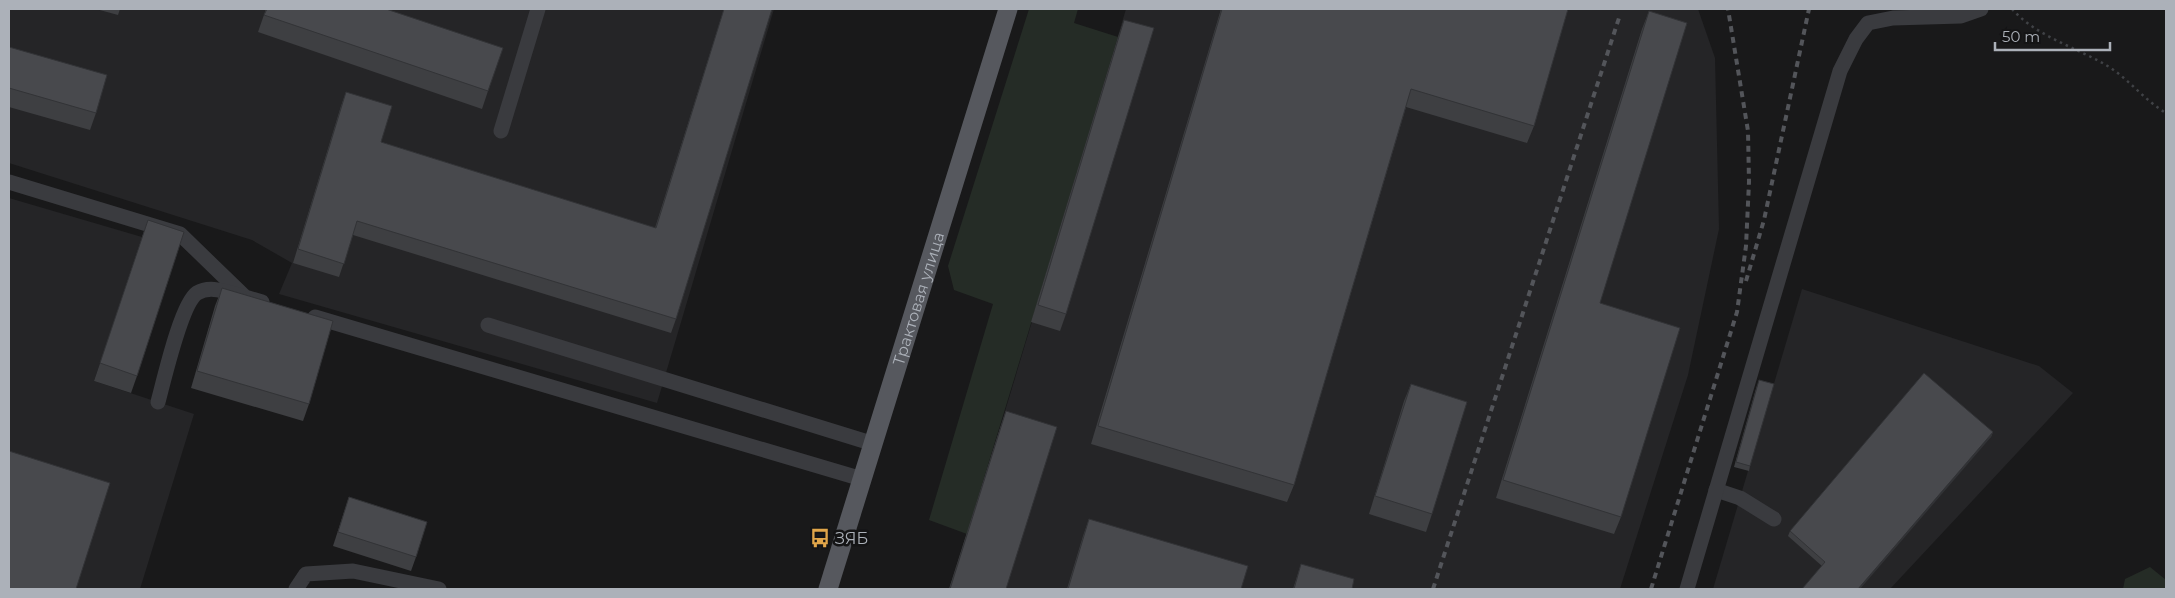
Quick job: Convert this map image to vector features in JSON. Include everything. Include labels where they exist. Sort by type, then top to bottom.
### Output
[{"type":"main road","name":"Трактовая улица","points":[[828,589],[1008,9]]},
{"type":"street","points":[[501,131],[538,9]]},
{"type":"street","points":[[1687,589],[1840,71],[1856,39],[1868,24],[1893,18],[1961,16],[1980,9]]},
{"type":"street","points":[[9,182],[180,234],[245,297]]},
{"type":"street","points":[[158,402],[186,306],[198,293],[215,289],[274,305]]},
{"type":"street","points":[[302,314],[862,479]]},
{"type":"street","points":[[488,325],[874,444]]},
{"type":"street","points":[[1716,490],[1740,498],[1774,519]]},
{"type":"street","points":[[296,589],[306,574],[353,571],[439,589]]},
{"type":"path","points":[[2012,9],[2023,22],[2108,66],[2154,106],[2166,113]]},
{"type":"shaded area","points":[[9,9],[774,9],[657,403],[279,294],[292,263],[252,240],[9,163]]},
{"type":"shaded area","points":[[1029,9],[1078,9],[1074,23],[1118,37],[967,534],[929,520],[993,304],[954,290],[948,266]]},
{"type":"shaded area","points":[[1126,9],[1698,9],[1715,58],[1719,229],[1688,375],[1620,589],[949,589],[1000,428]]},
{"type":"shaded area","points":[[9,198],[142,237],[94,381],[194,414],[140,589],[9,589]]},
{"type":"shaded area","points":[[1802,289],[2039,366],[2073,393],[1890,589],[1713,589]]},
{"type":"shaded area","points":[[2150,567],[2166,580],[2166,589],[2123,589],[2125,579]]},
{"type":"building","points":[[267,9],[386,9],[503,48],[488,91],[264,15]]},
{"type":"building","points":[[724,9],[772,9],[676,319],[357,221],[344,264],[298,249],[346,92],[392,106],[381,142],[656,228]]},
{"type":"building","points":[[1222,9],[1568,9],[1534,126],[1411,89],[1294,485],[1098,426]]},
{"type":"building","points":[[1649,11],[1687,23],[1600,303],[1680,328],[1621,517],[1503,480]]},
{"type":"building","points":[[1124,20],[1154,28],[1066,314],[1038,305]]},
{"type":"building","points":[[9,47],[107,75],[96,113],[9,88]]},
{"type":"building","points":[[148,220],[184,232],[137,376],[100,363]]},
{"type":"building","points":[[222,288],[333,321],[309,404],[197,371]]},
{"type":"building","points":[[1924,373],[1993,432],[1858,589],[1802,589],[1825,562],[1790,531]]},
{"type":"building","points":[[1759,380],[1774,384],[1750,466],[1736,462]]},
{"type":"building","points":[[1411,384],[1467,402],[1432,514],[1375,496]]},
{"type":"building","points":[[1006,411],[1057,427],[1006,589],[950,589]]},
{"type":"building","points":[[9,451],[110,483],[76,589],[9,589]]},
{"type":"building","points":[[349,497],[427,522],[416,557],[338,532]]},
{"type":"building","points":[[1089,519],[1248,566],[1241,589],[1068,589]]},
{"type":"building","points":[[1301,564],[1354,579],[1352,589],[1294,589]]},
{"type":"railway","points":[[1651,589],[1737,312],[1746,246],[1749,182],[1748,131],[1728,9]]},
{"type":"railway","points":[[1746,281],[1764,220],[1809,9]]},
{"type":"railway","points":[[1433,589],[1619,18]]},
{"type":"place","name":"ЗЯБ","points":[[820,538]]}]
